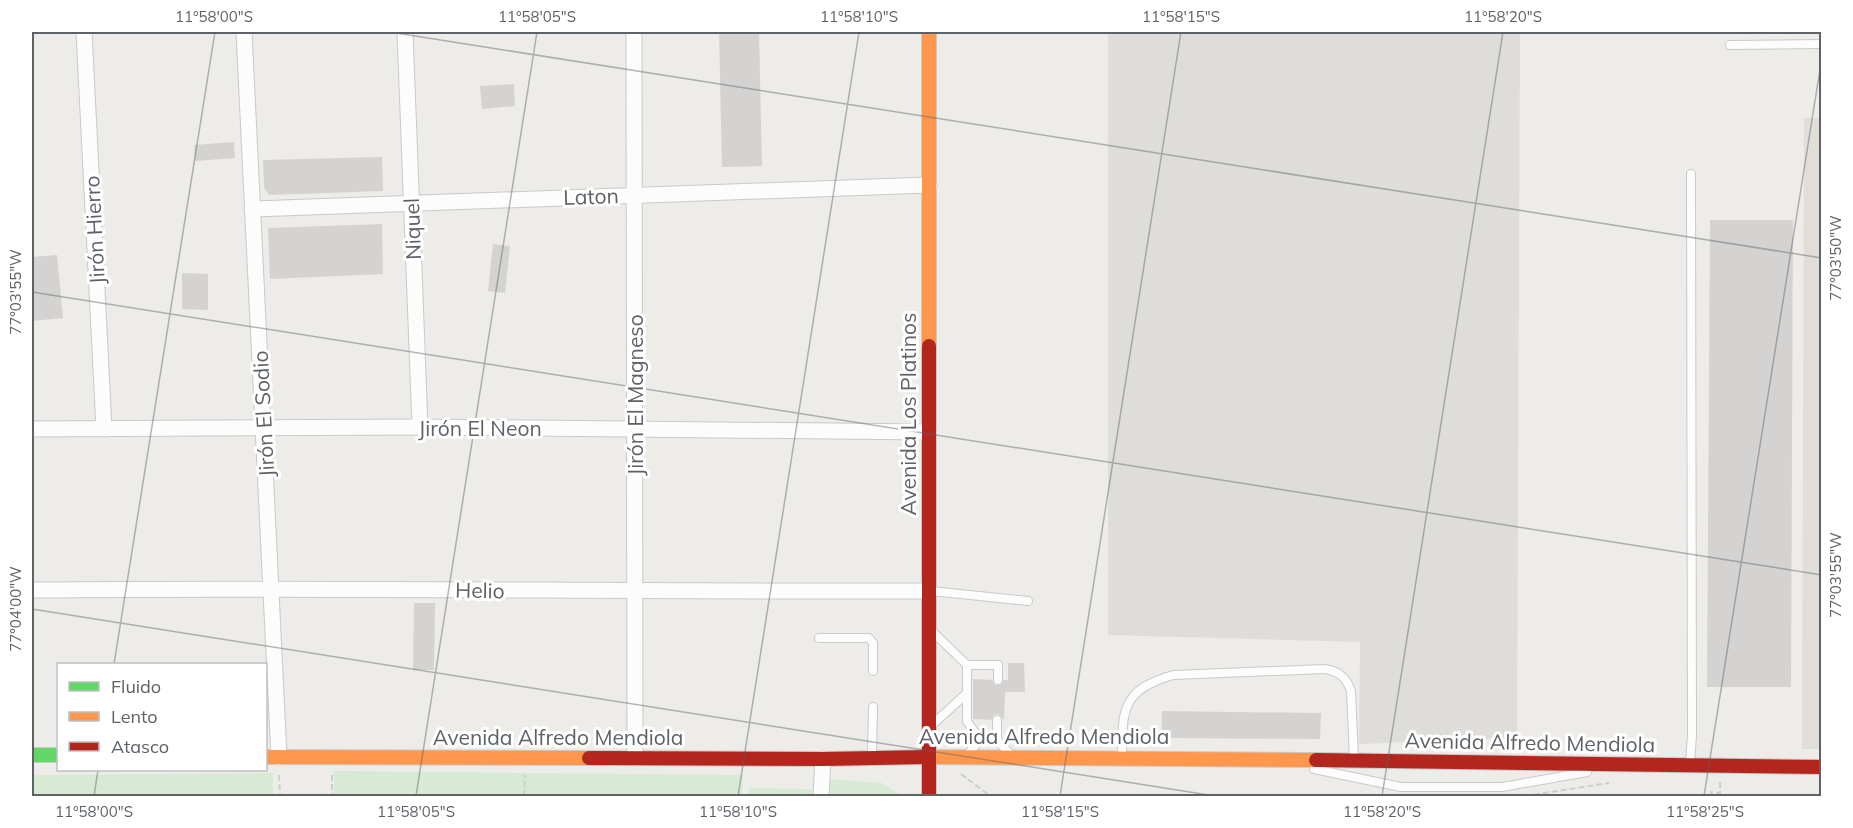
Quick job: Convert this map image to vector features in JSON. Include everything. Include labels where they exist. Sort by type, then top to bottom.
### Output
[{"type":"main road","name":"Avenida Los Platinos","points":[[929,32],[929,796]]},
{"type":"main road","points":[[32,755],[57,755]]},
{"type":"main road","name":"Avenida Alfredo Mendiola","points":[[272,757],[823,759],[1122,757],[1821,766]]},
{"type":"street","name":"Jirón Hierro","points":[[84,32],[104,429]]},
{"type":"street","name":"Jirón El Sodio","points":[[244,32],[271,588],[272,757]]},
{"type":"street","name":"Niquel","points":[[405,32],[420,427]]},
{"type":"street","name":"Jirón El Magneso","points":[[634,32],[635,758]]},
{"type":"street","name":"Laton","points":[[252,209],[929,185]]},
{"type":"street","name":"Jirón El Neon","points":[[32,429],[420,427],[929,432]]},
{"type":"street","name":"Helio","points":[[32,590],[271,588],[635,592],[929,591]]},
{"type":"street","points":[[821,796],[823,759]]},
{"type":"lane","points":[[1730,45],[1821,44]]},
{"type":"lane","points":[[1690,765],[1692,735],[1691,174]]},
{"type":"lane","points":[[929,591],[1028,601]]},
{"type":"lane","points":[[929,628],[967,665],[998,665],[998,680]]},
{"type":"lane","points":[[819,638],[869,638],[873,643],[873,671]]},
{"type":"lane","points":[[967,665],[967,722],[980,740]]},
{"type":"lane","points":[[1122,757],[1122,731],[1126,704],[1151,682],[1173,675],[1229,675],[1324,669],[1341,675],[1347,681],[1351,691],[1354,760]]},
{"type":"lane","points":[[929,727],[966,694]]},
{"type":"lane","points":[[872,757],[873,707]]},
{"type":"lane","points":[[997,720],[997,740],[1013,757]]},
{"type":"lane","points":[[965,757],[980,740],[997,740]]},
{"type":"lane","points":[[1264,759],[1401,787],[1502,787],[1632,765]]},
{"type":"path","points":[[272,757],[280,796]]},
{"type":"path","points":[[524,796],[526,758]]},
{"type":"path","points":[[332,770],[332,796]]},
{"type":"path","points":[[958,771],[990,796]]},
{"type":"path","points":[[1711,796],[1711,792],[1720,792],[1720,781]]},
{"type":"path","points":[[1525,796],[1609,783]]},
{"type":"shaded area","points":[[1108,32],[1520,32],[1517,738],[1359,744],[1360,642],[1108,635]]},
{"type":"shaded area","points":[[1804,118],[1822,118],[1821,749],[1802,749]]},
{"type":"green space","points":[[334,771],[743,775],[742,796],[334,796]]},
{"type":"green space","points":[[273,773],[273,796],[32,796],[32,775]]},
{"type":"green space","points":[[830,779],[882,783],[902,796],[830,796]]},
{"type":"green space","points":[[749,788],[812,789],[812,796],[749,796]]},
{"type":"building","points":[[719,32],[759,32],[762,166],[722,167]]},
{"type":"building","points":[[514,84],[515,106],[482,109],[480,86]]},
{"type":"building","points":[[234,142],[235,158],[195,161],[194,145]]},
{"type":"building","points":[[382,157],[383,191],[269,195],[264,188],[263,160]]},
{"type":"building","points":[[1710,220],[1793,220],[1791,687],[1707,687]]},
{"type":"building","points":[[382,224],[383,274],[270,279],[268,228]]},
{"type":"building","points":[[493,244],[510,246],[505,293],[488,291]]},
{"type":"building","points":[[57,255],[63,318],[32,321],[32,257]]},
{"type":"building","points":[[182,273],[208,274],[208,310],[182,309]]},
{"type":"building","points":[[414,603],[435,603],[434,670],[413,670]]},
{"type":"building","points":[[1008,663],[1024,663],[1025,692],[1005,692],[1004,720],[998,714],[994,715],[991,720],[973,719],[973,679],[992,680],[995,685],[1000,685],[1004,680],[1008,680]]},
{"type":"building","points":[[1162,711],[1321,713],[1320,739],[1162,738]]},
{"type":"traffic: fast","points":[[32,755],[57,755]]},
{"type":"traffic: slow","points":[[929,32],[929,346]]},
{"type":"traffic: slow","points":[[267,757],[589,758]]},
{"type":"traffic: slow","points":[[927,757],[1316,760]]},
{"type":"traffic: jam","points":[[929,346],[929,796]]},
{"type":"traffic: jam","points":[[589,758],[927,757]]},
{"type":"traffic: jam","points":[[1316,760],[1822,767]]}]
